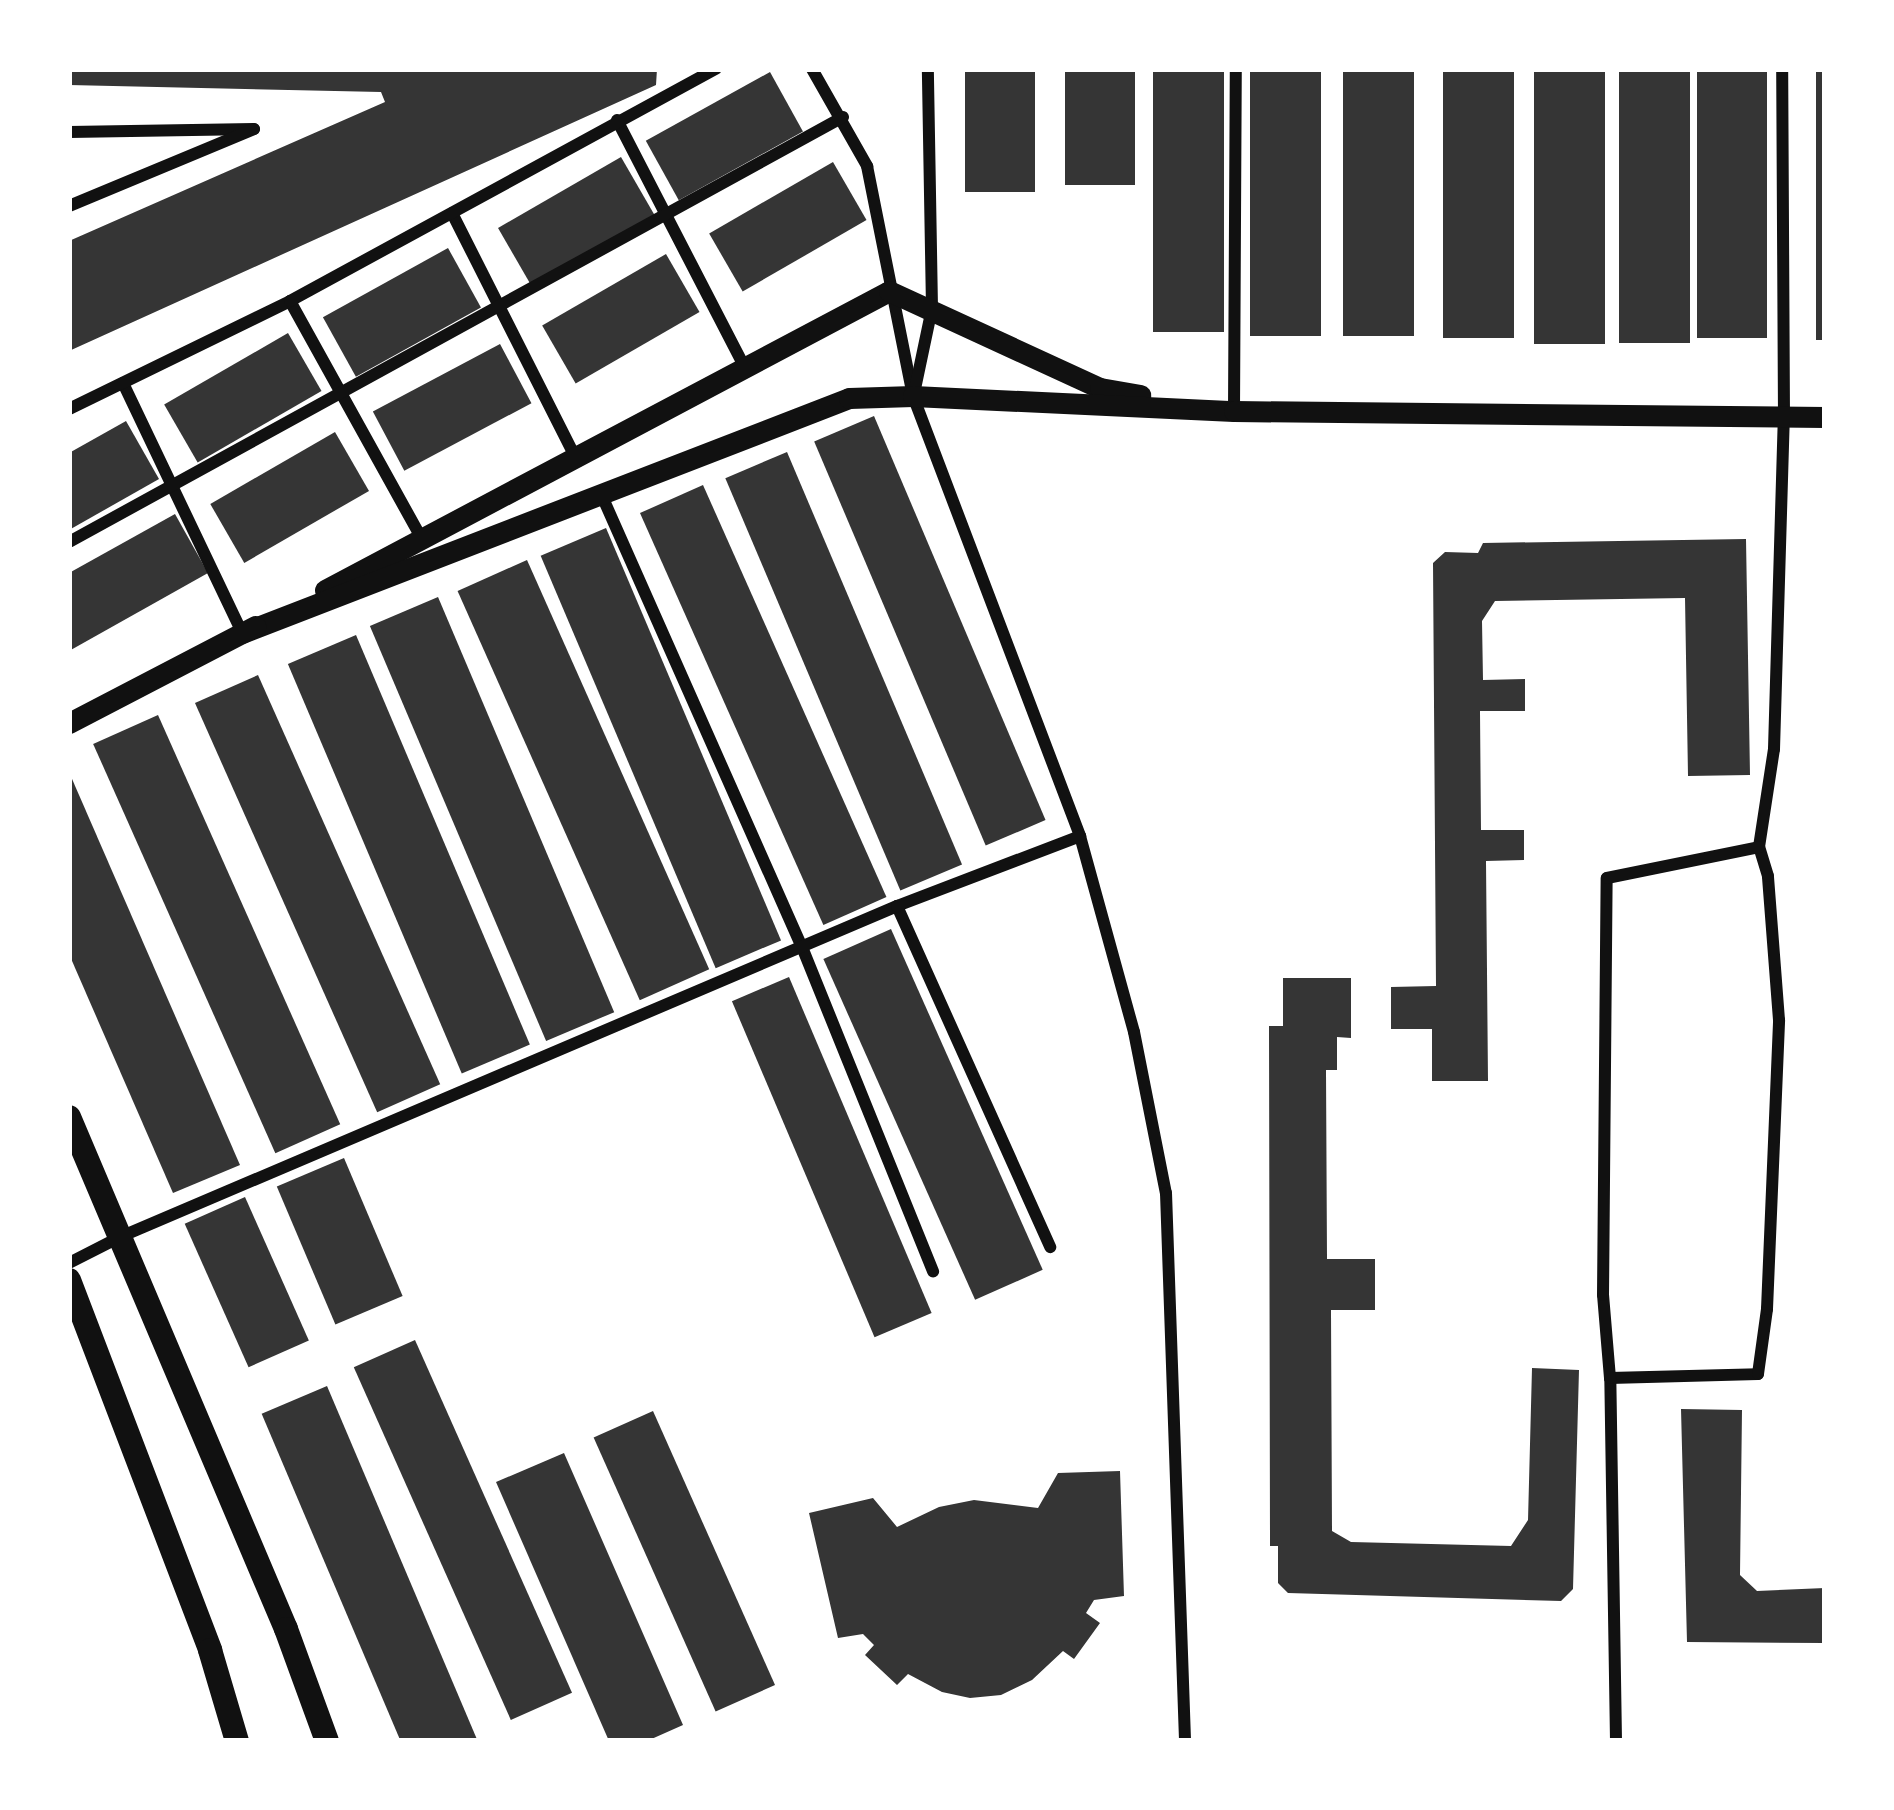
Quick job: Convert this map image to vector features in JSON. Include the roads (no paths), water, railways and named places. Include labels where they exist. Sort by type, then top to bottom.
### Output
[{"type":"main road","points":[[69,1117],[286,1629],[326,1741]]},
{"type":"main road","points":[[69,1280],[210,1650],[237,1741]]},
{"type":"street","points":[[69,409],[290,301],[716,69]]},
{"type":"street","points":[[812,69],[843,117],[866,166],[913,396],[1080,836],[1134,1032],[1166,1193],[1185,1741]]},
{"type":"street","points":[[913,396],[932,308],[928,69]]},
{"type":"street","points":[[1234,411],[1236,69]]},
{"type":"street","points":[[1610,1378],[1758,1375],[1767,1309],[1779,1020],[1768,876],[1759,847],[1774,749],[1784,417],[1782,69]]},
{"type":"street","points":[[69,542],[843,117]]},
{"type":"street","points":[[617,120],[743,364]]},
{"type":"street","points":[[69,132],[254,129],[69,206]]},
{"type":"street","points":[[452,213],[575,456]]},
{"type":"street","points":[[69,723],[889,291],[1100,388],[1234,411]]},
{"type":"street","points":[[290,301],[422,539]]},
{"type":"street","points":[[123,383],[242,633]]},
{"type":"street","points":[[242,633],[849,398],[913,396],[1234,411],[1825,417]]},
{"type":"street","points":[[602,496],[802,947],[933,1273]]},
{"type":"street","points":[[69,1263],[120,1237],[897,905],[1080,836]]},
{"type":"street","points":[[1616,1741],[1610,1378],[1603,1295],[1607,878],[1759,847]]},
{"type":"street","points":[[897,905],[1049,1247]]}]
